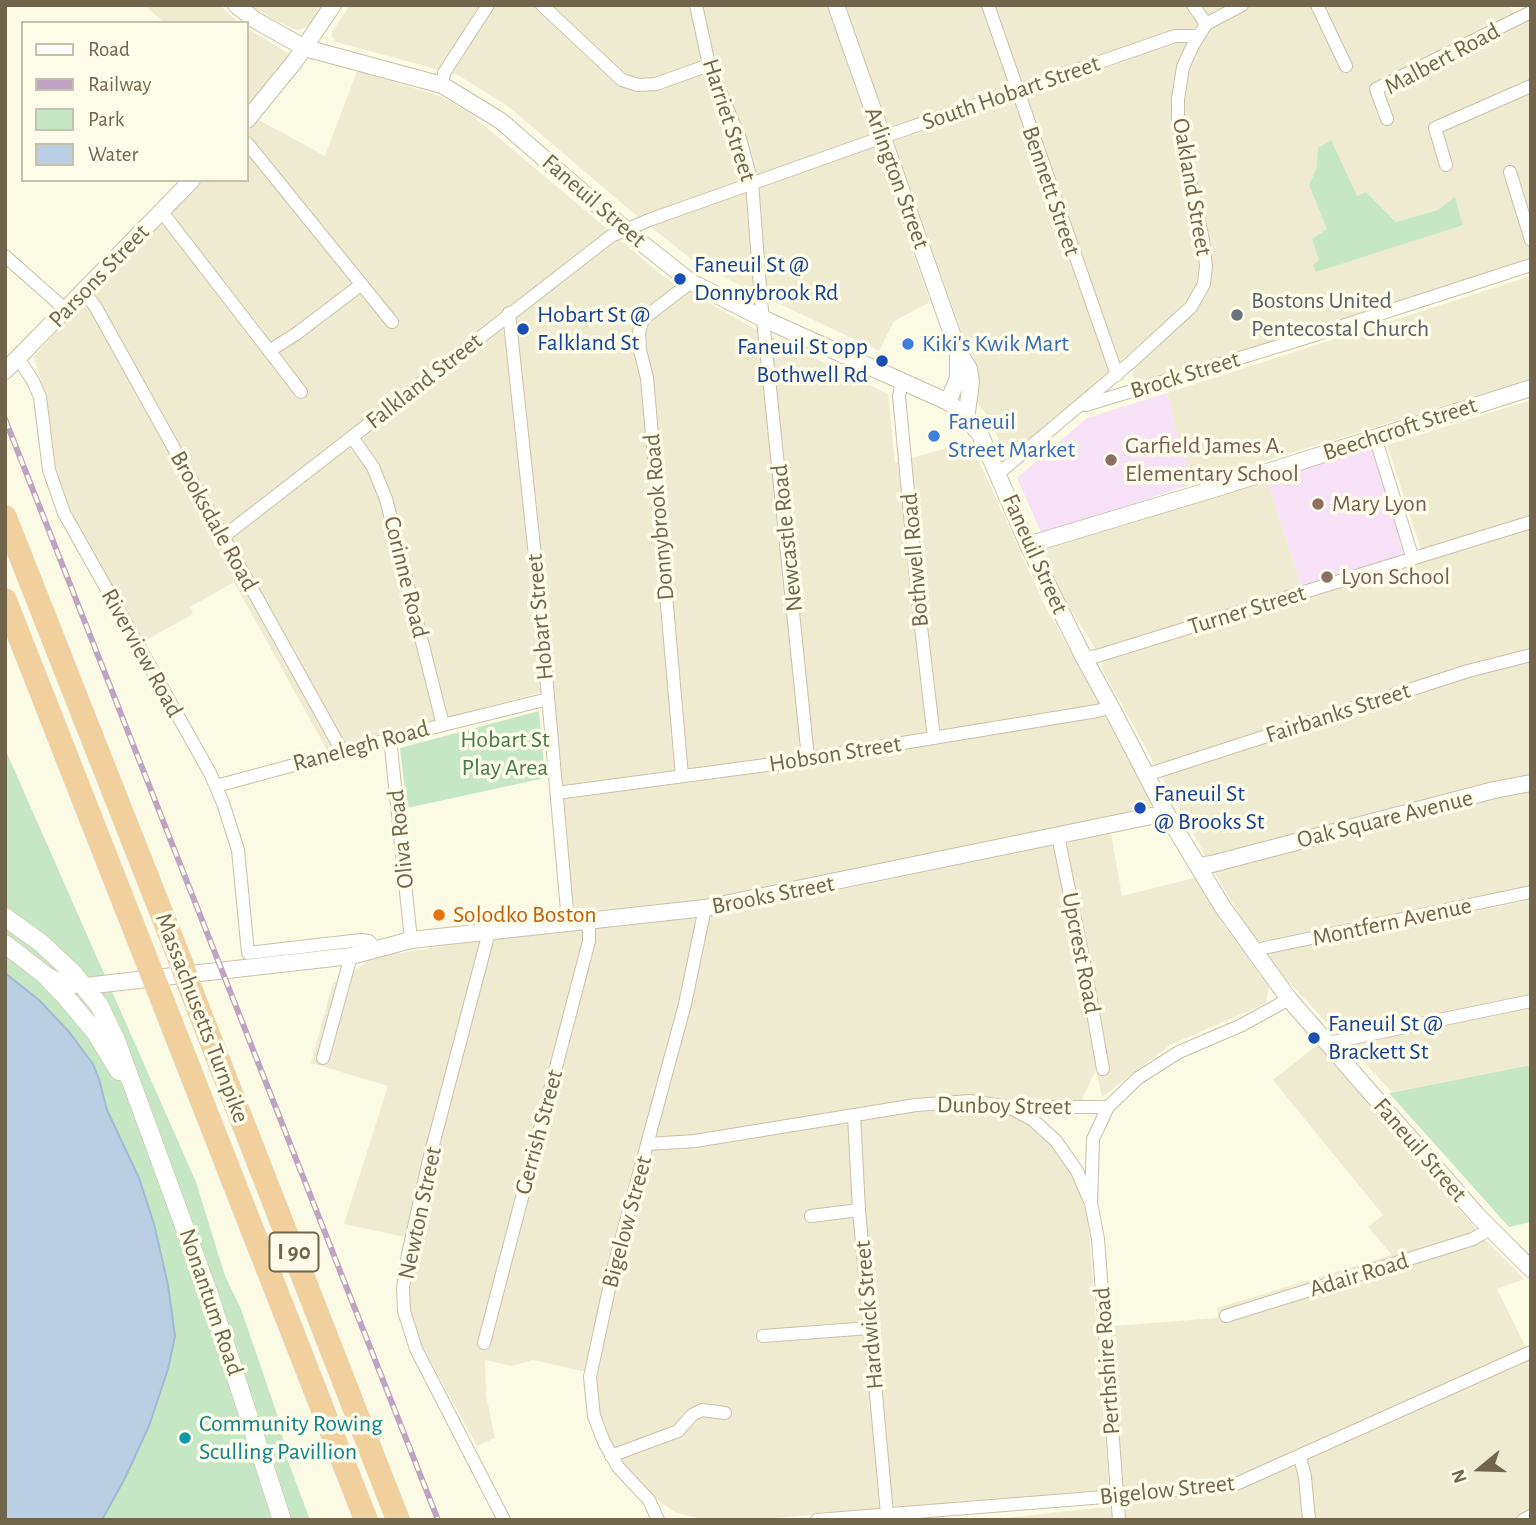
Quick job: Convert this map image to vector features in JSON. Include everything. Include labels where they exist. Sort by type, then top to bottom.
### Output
[{"type":"highway","name":"Massachusetts Turnpike","points":[[5,517],[398,1520]]},
{"type":"highway","name":"Massachusetts Turnpike","points":[[5,600],[366,1520]]},
{"type":"main road","name":"Nonantum Road","points":[[5,917],[49,950],[85,986],[99,1005],[116,1040],[211,1297],[282,1520]]},
{"type":"main road","name":"Nonantum Road","points":[[5,944],[46,975],[96,1033],[148,1126]]},
{"type":"street","name":"Faneuil Street","points":[[236,5],[255,20],[305,48],[442,85],[501,121],[691,282],[764,319],[948,402],[966,419],[980,434],[1028,545],[1166,813],[1254,953],[1289,999],[1490,1229],[1531,1269]]},
{"type":"street","points":[[248,119],[305,48],[334,5]]},
{"type":"street","points":[[442,85],[444,73],[488,5]]},
{"type":"street","points":[[542,5],[622,80],[638,85],[656,84],[709,65]]},
{"type":"street","name":"Harriet Street","points":[[696,5],[709,65],[740,139],[752,183],[764,319]]},
{"type":"street","name":"Arlington Street","points":[[835,5],[958,351],[969,369],[971,382],[966,419]]},
{"type":"street","name":"Bennett Street","points":[[988,5],[1117,375]]},
{"type":"street","points":[[1193,5],[1206,24]]},
{"type":"street","name":"Oakland Street","points":[[999,473],[1117,375],[1191,307],[1204,284],[1206,266],[1203,240],[1178,124],[1178,99],[1183,67],[1206,24],[1242,5]]},
{"type":"street","points":[[1317,5],[1346,66]]},
{"type":"street","name":"Malbert Road","points":[[1387,120],[1376,89],[1531,12]]},
{"type":"street","name":"South Hobart Street","points":[[628,229],[752,183],[1175,36],[1198,36]]},
{"type":"street","points":[[1446,165],[1435,128],[1531,86]]},
{"type":"street","points":[[248,144],[392,322]]},
{"type":"street","points":[[1510,172],[1531,240]]},
{"type":"street","name":"Parsons Street","points":[[5,371],[162,212],[185,183]]},
{"type":"street","points":[[162,212],[301,392]]},
{"type":"street","name":"Falkland Street","points":[[223,537],[606,239],[628,229]]},
{"type":"street","points":[[5,257],[66,310]]},
{"type":"street","name":"Brock Street","points":[[1079,407],[1531,265]]},
{"type":"street","name":"Donnybrook Road","points":[[682,776],[647,378],[639,332],[643,319],[691,282]]},
{"type":"street","points":[[269,351],[362,284]]},
{"type":"street","name":"Brooksdale Road","points":[[84,292],[102,318],[342,751]]},
{"type":"street","name":"Hobart Street","points":[[509,313],[538,584],[568,922]]},
{"type":"street","name":"Newcastle Road","points":[[764,319],[808,758]]},
{"type":"street","name":"Arlington Street","points":[[948,402],[958,377],[958,351]]},
{"type":"street","name":"Riverview Road","points":[[18,358],[40,397],[49,470],[64,513],[216,786],[237,844],[248,953]]},
{"type":"street","name":"Bothwell Road","points":[[902,382],[899,396],[934,738]]},
{"type":"street","name":"Beechcroft Street","points":[[1028,545],[1531,388]]},
{"type":"street","name":"Corinne Road","points":[[352,437],[373,467],[386,499],[443,724]]},
{"type":"street","points":[[1375,437],[1413,559]]},
{"type":"street","name":"Turner Street","points":[[1084,658],[1531,522]]},
{"type":"street","name":"Fairbanks Street","points":[[1146,775],[1468,671],[1531,655]]},
{"type":"street","name":"Ranelegh Road","points":[[216,786],[443,724],[548,699]]},
{"type":"street","name":"Hobson Street","points":[[557,793],[808,758],[1111,707]]},
{"type":"street","name":"Oliva Road","points":[[390,738],[411,940]]},
{"type":"street","name":"Oak Square Avenue","points":[[1198,866],[1494,790],[1531,783]]},
{"type":"street","name":"Brooks Street","points":[[46,975],[62,983],[85,986],[351,956],[411,940],[705,908],[1166,813]]},
{"type":"street","name":"Upcrest Road","points":[[1058,836],[1103,1069]]},
{"type":"street","name":"Montfern Avenue","points":[[1254,953],[1264,948],[1531,892]]},
{"type":"street","name":"Bigelow Street","points":[[658,1520],[649,1500],[611,1457],[593,1416],[591,1364],[613,1270],[685,1004],[705,908]]},
{"type":"street","name":"Gerrish Street","points":[[484,1343],[589,941],[589,920]]},
{"type":"street","name":"Newton Street","points":[[489,932],[429,1160],[403,1288],[404,1311],[415,1349],[504,1520]]},
{"type":"street","name":"Brooks Street","points":[[248,953],[361,940],[369,941],[376,949]]},
{"type":"street","points":[[323,1058],[351,956]]},
{"type":"street","points":[[1108,1107],[1138,1078],[1179,1052],[1242,1024],[1289,999]]},
{"type":"street","points":[[1328,1043],[1531,1002]]},
{"type":"street","name":"Dunboy Street","points":[[648,1144],[695,1141],[916,1105],[970,1101],[1010,1107],[1108,1107]]},
{"type":"street","name":"Perthshire Road","points":[[1010,1107],[1033,1120],[1056,1141],[1077,1171],[1091,1203],[1098,1239],[1119,1520]]},
{"type":"street","name":"Perthshire Road","points":[[1091,1203],[1093,1139],[1108,1107]]},
{"type":"street","name":"Hardwick Street","points":[[854,1115],[859,1210],[887,1514]]},
{"type":"street","points":[[811,1216],[859,1210]]},
{"type":"street","name":"Adair Road","points":[[1226,1316],[1473,1239],[1490,1229]]},
{"type":"street","points":[[763,1336],[870,1328]]},
{"type":"street","name":"Bigelow Street","points":[[817,1520],[1236,1484],[1531,1352]]},
{"type":"street","points":[[611,1457],[678,1430],[692,1415],[702,1410],[724,1413]]},
{"type":"street","points":[[1300,1457],[1305,1477],[1309,1520]]},
{"type":"street","points":[[1523,1520],[1531,1516]]},
{"type":"shaded area","points":[[145,5],[220,5],[237,21],[162,21]]},
{"type":"shaded area","points":[[249,5],[324,5],[309,27],[298,30]]},
{"type":"shaded area","points":[[350,5],[827,5],[930,302],[894,321],[879,351],[695,262],[509,107],[458,75],[336,42],[332,32]]},
{"type":"shaded area","points":[[845,5],[1509,5],[1518,23],[1531,17],[1531,261],[1153,378],[1135,381],[1132,374],[1134,366],[1209,280],[1198,279],[1196,289],[1182,306],[1020,451],[1007,451],[999,441],[975,396],[976,373]],"holes":[[[1317,167],[1357,196],[1366,192],[1396,222],[1438,210],[1455,198],[1463,225],[1328,229],[1309,185]]]},
{"type":"shaded area","points":[[248,29],[289,54],[282,67],[248,107]]},
{"type":"shaded area","points":[[357,71],[440,96],[467,111],[664,277],[751,327],[888,394],[895,463],[970,441],[1043,602],[1153,800],[1152,805],[1001,841],[704,900],[576,912],[553,689],[327,750],[234,582],[190,607],[193,614],[142,642],[62,495],[55,474],[47,401],[34,357],[94,290],[199,182],[248,182],[248,132],[259,120],[325,156]]},
{"type":"shaded area","points":[[1531,276],[1531,379],[1194,483],[1177,435],[1167,393]]},
{"type":"shaded area","name":"Garfield James A. Elementary School","points":[[1167,393],[1177,435],[1194,483],[1108,513],[1041,532],[1017,478],[1087,418]]},
{"type":"shaded area","points":[[1531,400],[1531,886],[1256,942],[1101,667],[1105,661],[1425,561],[1387,445]]},
{"type":"shaded area","points":[[1370,446],[1388,495],[1404,555],[1301,586],[1266,476]]},
{"type":"shaded area","points":[[1266,476],[1301,586],[1096,650],[1059,591],[1042,553],[1049,546]]},
{"type":"shaded area","points":[[1111,833],[1122,896],[1198,877],[1222,922],[1269,987],[1266,1003],[1170,1045],[1102,1097],[1096,1069],[1080,1104],[1020,1102],[1019,1120],[1039,1131],[1062,1154],[1087,1207],[1109,1485],[1101,1491],[749,1520],[707,1520],[676,1513],[642,1488],[611,1450],[602,1428],[591,1373],[533,1360],[511,1366],[485,1360],[486,1395],[495,1438],[477,1446],[418,1338],[408,1311],[406,1287],[414,1239],[344,1224],[388,1086],[311,1063],[333,983],[375,957],[469,942],[729,913]]},
{"type":"shaded area","points":[[1531,900],[1531,1065],[1392,1092],[1268,960],[1272,953]]},
{"type":"shaded area","points":[[1317,1045],[1487,1242],[1524,1279],[1497,1289],[1531,1358],[1528,1363],[1531,1370],[1531,1520],[988,1520],[1124,1505],[1112,1326],[1218,1318],[1217,1308],[1392,1255],[1368,1227],[1383,1215],[1273,1080]]},
{"type":"green space","points":[[1331,140],[1357,196],[1366,192],[1396,222],[1438,210],[1455,197],[1463,225],[1316,272],[1313,265],[1319,260],[1312,239],[1327,229],[1309,185],[1317,167],[1318,148]]},
{"type":"green space","name":"Hobart St Play Area","points":[[539,711],[545,778],[407,808],[400,748]]},
{"type":"green space","points":[[5,749],[196,1182],[225,1276],[241,1309],[278,1417],[288,1461],[310,1520],[102,1520],[149,1426],[168,1369],[175,1336],[164,1265],[154,1224],[139,1178],[112,1124],[103,1096],[70,1033],[39,1000],[5,973]]},
{"type":"green space","points":[[1531,1065],[1531,1222],[1509,1227],[1389,1093]]},
{"type":"water","points":[[5,973],[39,1000],[70,1033],[93,1064],[107,1110],[139,1178],[154,1224],[168,1285],[175,1336],[168,1369],[149,1426],[102,1520],[5,1520]]},
{"type":"railway","points":[[5,419],[438,1520]]},
{"type":"place","name":"Faneuil St @ Donnybrook Rd","points":[[680,279]]},
{"type":"place","name":"Bostons United Pentecostal Church","points":[[1237,315]]},
{"type":"place","name":"Hobart St @ Falkland St","points":[[523,329]]},
{"type":"place","name":"Kiki's Kwik Mart","points":[[908,344]]},
{"type":"place","name":"Faneuil St opp Bothwell Rd","points":[[882,361]]},
{"type":"place","name":"Faneuil Street Market","points":[[934,436]]},
{"type":"place","name":"Garfield James A. Elementary School","points":[[1111,460]]},
{"type":"place","name":"Mary Lyon","points":[[1318,504]]},
{"type":"place","name":"Lyon School","points":[[1327,577]]},
{"type":"place","name":"Faneuil St @ Brooks St","points":[[1140,808]]},
{"type":"place","name":"Solodko Boston","points":[[439,915]]},
{"type":"place","name":"Faneuil St @ Brackett St","points":[[1314,1038]]},
{"type":"place","name":"Community Rowing Sculling Pavillion","points":[[185,1438]]}]
